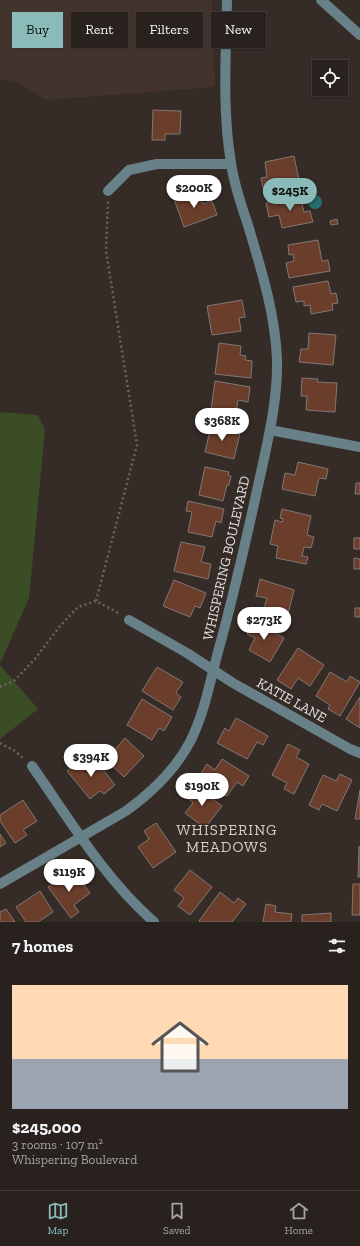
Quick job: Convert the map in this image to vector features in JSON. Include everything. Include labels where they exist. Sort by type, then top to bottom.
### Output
[{"type":"street","name":"WHISPERING BOULEVARD","points":[[0,884],[82,837],[139,801],[169,772],[189,744],[199,723],[209,691],[234,590],[270,430],[276,383],[277,357],[272,310],[231,164],[226,102],[227,0]]},
{"type":"street","points":[[321,0],[360,35]]},
{"type":"street","points":[[108,191],[129,170],[157,164],[231,164]]},
{"type":"street","points":[[270,430],[360,447]]},
{"type":"street","name":"KATIE LANE","points":[[129,620],[246,691],[350,749],[360,753]]},
{"type":"street","points":[[32,766],[109,876],[135,905],[154,922]]},
{"type":"path","points":[[96,601],[136,445],[106,251],[108,191]]},
{"type":"path","points":[[0,687],[15,680],[35,659],[60,626],[78,607],[96,601],[129,620]]},
{"type":"path","points":[[0,743],[15,751],[32,766]]},
{"type":"shaded area","points":[[0,0],[212,0],[211,48],[214,48],[215,87],[46,100],[16,81],[0,80]]},
{"type":"green space","points":[[0,412],[38,415],[45,430],[29,598],[0,664]]},
{"type":"green space","points":[[0,665],[38,709],[0,739]]},
{"type":"water","points":[[312,195],[318,195],[322,199],[322,205],[318,209],[312,209],[308,205],[308,199]]},
{"type":"building","points":[[153,110],[181,111],[180,134],[165,134],[165,140],[152,140]]},
{"type":"building","points":[[294,156],[300,185],[264,192],[261,178],[267,177],[265,162]]},
{"type":"building","points":[[198,191],[203,204],[212,201],[217,215],[184,227],[174,199]]},
{"type":"building","points":[[300,195],[304,212],[310,211],[313,222],[282,228],[279,215],[269,217],[266,203]]},
{"type":"building","points":[[337,219],[338,224],[331,225],[330,221]]},
{"type":"building","points":[[318,240],[322,261],[328,260],[330,271],[289,278],[286,263],[294,261],[293,254],[289,255],[288,245]]},
{"type":"building","points":[[328,281],[331,294],[336,293],[338,303],[332,304],[333,310],[311,314],[310,305],[304,306],[304,301],[296,302],[293,287]]},
{"type":"building","points":[[242,300],[245,317],[239,318],[241,331],[212,335],[207,306]]},
{"type":"building","points":[[309,333],[336,335],[333,365],[299,362],[301,349],[308,349]]},
{"type":"building","points":[[219,343],[241,346],[240,355],[246,356],[245,360],[252,361],[251,378],[215,374]]},
{"type":"building","points":[[302,378],[318,379],[317,382],[337,383],[335,412],[306,410],[307,396],[301,396]]},
{"type":"building","points":[[215,381],[250,387],[248,402],[238,400],[236,414],[211,410]]},
{"type":"building","points":[[211,426],[240,433],[234,459],[205,452]]},
{"type":"building","points":[[298,462],[328,469],[326,479],[319,478],[315,496],[282,489],[285,473],[295,475]]},
{"type":"building","points":[[205,467],[229,472],[228,475],[231,476],[223,501],[199,495]]},
{"type":"building","points":[[356,483],[360,483],[360,494],[355,494]]},
{"type":"building","points":[[188,501],[224,509],[221,523],[216,521],[212,537],[188,532],[192,512],[186,511]]},
{"type":"building","points":[[282,509],[311,516],[307,535],[314,537],[311,548],[304,547],[302,556],[308,557],[306,564],[276,558],[278,546],[270,544],[275,520],[282,522],[283,519],[280,518]]},
{"type":"building","points":[[354,538],[360,538],[360,549],[354,549]]},
{"type":"building","points":[[181,542],[205,547],[201,562],[211,564],[208,579],[174,571]]},
{"type":"building","points":[[354,558],[360,559],[360,569],[354,569]]},
{"type":"building","points":[[260,579],[294,590],[287,618],[263,612],[267,598],[256,596]]},
{"type":"building","points":[[174,580],[206,593],[200,608],[195,606],[190,617],[163,606]]},
{"type":"building","points":[[355,608],[360,608],[360,617],[355,617]]},
{"type":"building","points":[[254,621],[284,638],[270,662],[249,650],[255,638],[247,634]]},
{"type":"building","points":[[298,648],[324,665],[310,686],[298,678],[291,689],[277,680]]},
{"type":"building","points":[[157,667],[183,682],[176,693],[181,697],[173,710],[142,691]]},
{"type":"building","points":[[330,672],[347,682],[350,676],[360,682],[340,716],[328,709],[330,705],[316,696]]},
{"type":"building","points":[[360,697],[360,728],[346,719]]},
{"type":"building","points":[[142,699],[172,717],[164,731],[159,728],[152,740],[127,725]]},
{"type":"building","points":[[236,718],[268,736],[263,745],[257,742],[247,759],[217,743],[225,728],[229,731]]},
{"type":"building","points":[[125,738],[144,756],[124,777],[106,760]]},
{"type":"building","points":[[288,744],[300,750],[296,757],[309,764],[294,794],[284,789],[287,783],[272,775]]},
{"type":"building","points":[[94,758],[115,785],[104,794],[100,791],[90,799],[67,771],[76,763],[80,768]]},
{"type":"building","points":[[222,759],[249,776],[243,786],[237,782],[227,796],[198,778],[207,764],[215,770]]},
{"type":"building","points":[[340,774],[352,780],[337,811],[322,804],[319,810],[309,805],[323,775],[336,781]]},
{"type":"building","points":[[194,785],[222,806],[205,828],[185,813],[193,803],[185,796]]},
{"type":"building","points":[[360,790],[360,819],[355,819]]},
{"type":"building","points":[[23,800],[37,821],[23,830],[27,835],[15,843],[0,821],[0,815]]},
{"type":"building","points":[[156,823],[176,852],[153,868],[138,847],[149,839],[144,831]]},
{"type":"building","points":[[0,834],[6,843],[0,847]]},
{"type":"building","points":[[359,846],[360,877],[358,877]]},
{"type":"building","points":[[190,870],[212,887],[190,915],[178,906],[184,898],[174,890]]},
{"type":"building","points":[[75,873],[90,893],[74,905],[79,912],[71,918],[48,887],[59,879],[62,882]]},
{"type":"building","points":[[353,884],[360,884],[360,915],[352,915]]},
{"type":"building","points":[[40,891],[53,912],[38,922],[26,922],[16,907]]},
{"type":"building","points":[[220,892],[234,903],[238,898],[246,904],[232,922],[199,921]]},
{"type":"building","points":[[266,904],[276,906],[275,912],[292,914],[291,922],[263,922]]},
{"type":"building","points":[[6,909],[15,922],[0,922],[0,912]]},
{"type":"building","points":[[331,913],[331,922],[302,922],[302,915]]},
{"type":"district","name":"WHISPERING MEADOWS","points":[[227,838]]}]
